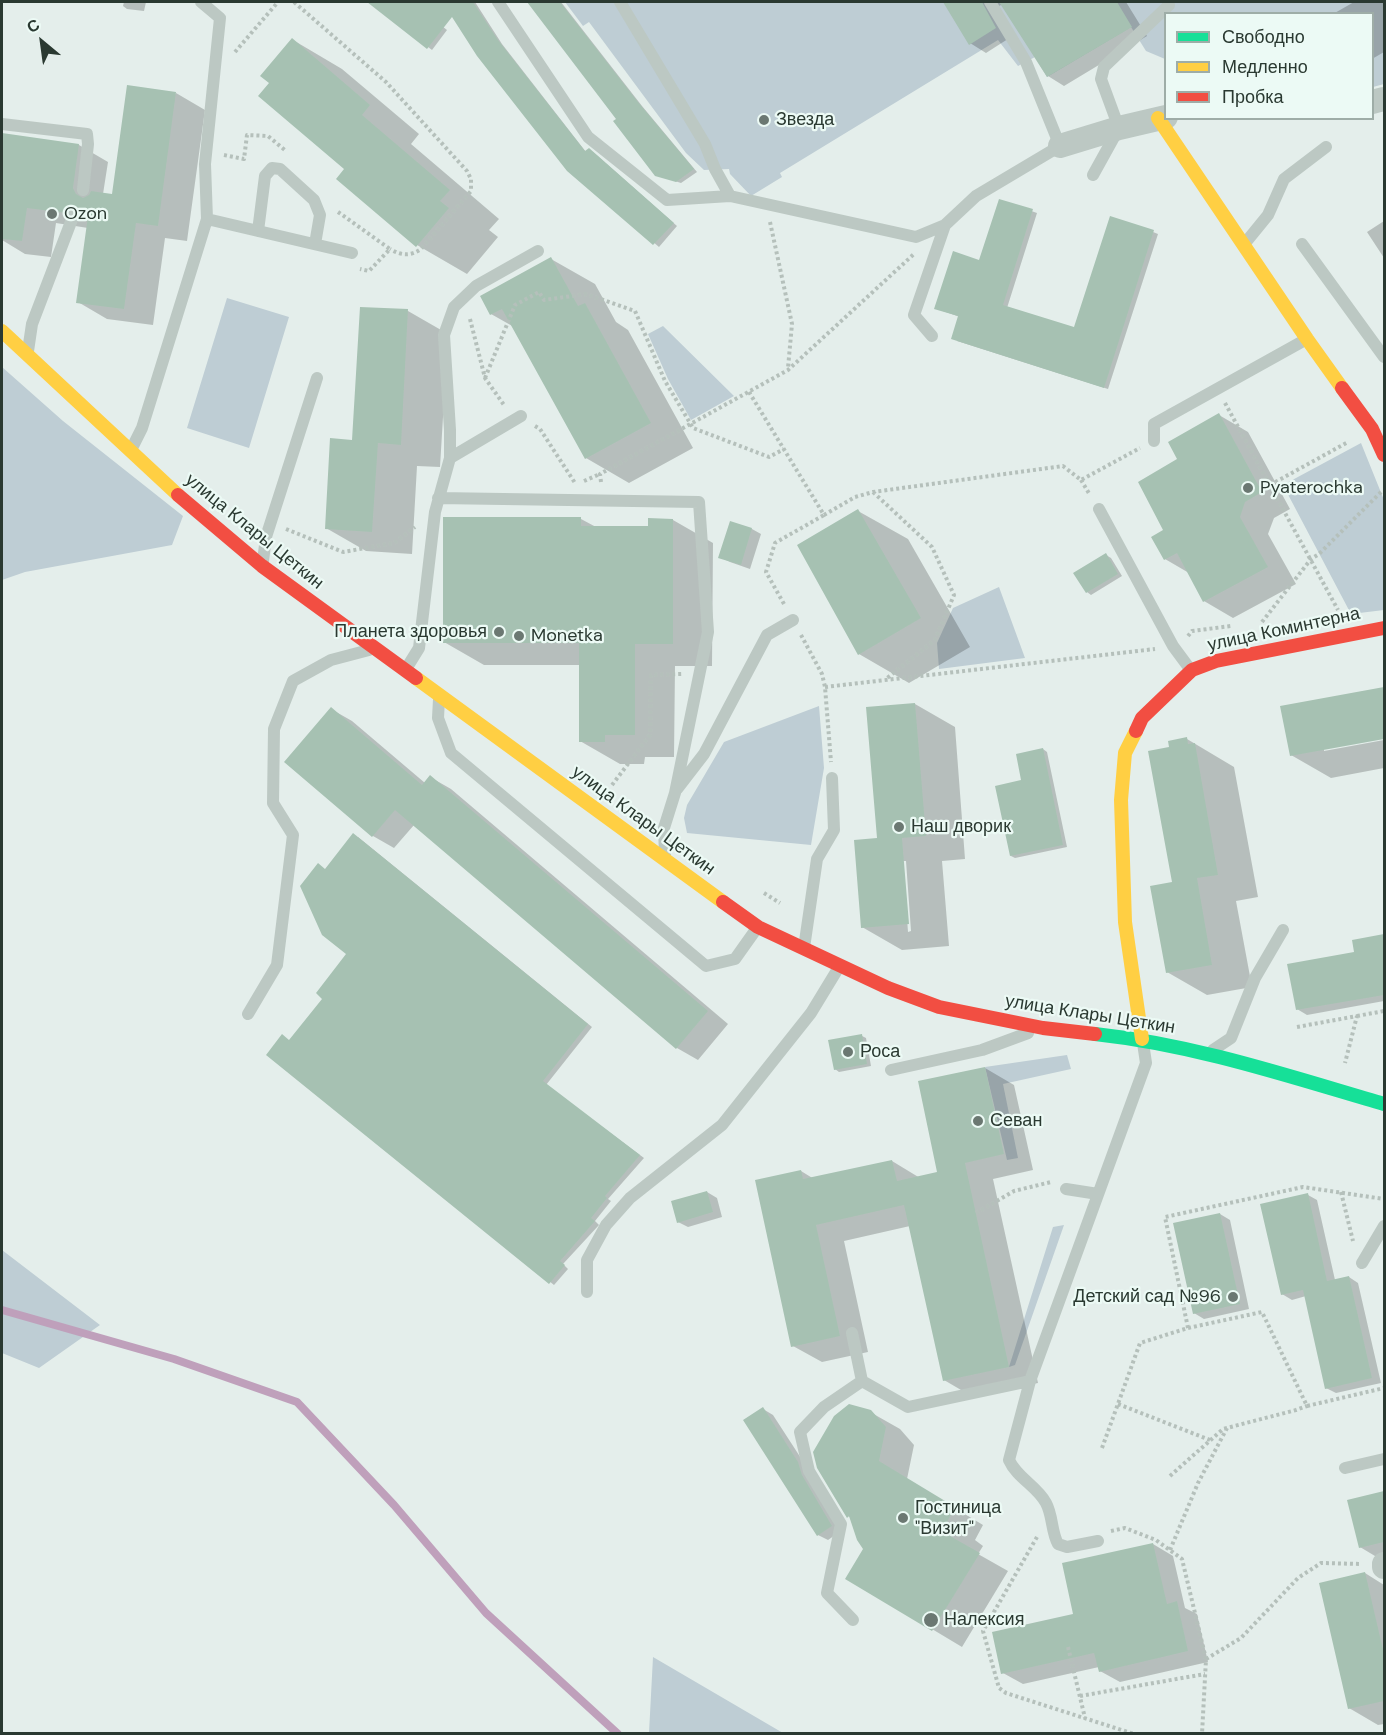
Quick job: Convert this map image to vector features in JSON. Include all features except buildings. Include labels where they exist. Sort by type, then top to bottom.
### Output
[{"type":"street","points":[[1060,146],[1162,117],[1243,246],[1306,339],[1372,429],[1384,455]]},
{"type":"street","name":"улица Клары Цеткин","points":[[2,331],[194,510],[262,567],[758,927],[888,988],[939,1007],[1043,1028],[1142,1039],[1210,1053],[1384,1104]]},
{"type":"street","name":"улица Коминтерна","points":[[1192,670],[1216,661],[1384,628]]},
{"type":"street","points":[[1142,1039],[1125,922],[1121,800],[1125,753],[1142,718],[1192,670]]},
{"type":"lane","points":[[130,451],[142,428],[207,219],[205,164],[220,18],[201,2]]},
{"type":"lane","points":[[498,2],[588,137],[667,200],[730,196],[916,237],[945,225],[976,196],[1060,146],[1026,62],[990,2]]},
{"type":"lane","points":[[620,2],[705,144],[715,169],[730,196]]},
{"type":"lane","points":[[1093,175],[1119,128],[1101,79],[1104,67],[1169,5]]},
{"type":"lane","points":[[2,124],[87,134],[83,190]]},
{"type":"lane","points":[[1243,246],[1268,214],[1284,179],[1326,147]]},
{"type":"lane","points":[[258,231],[265,176],[272,168],[280,169],[314,200],[320,215],[315,244]]},
{"type":"lane","points":[[27,355],[32,324],[74,214]]},
{"type":"lane","points":[[207,219],[352,253]]},
{"type":"lane","points":[[932,336],[914,315],[945,225]]},
{"type":"lane","points":[[1302,244],[1384,357]]},
{"type":"lane","points":[[405,671],[419,648],[435,512],[450,458],[444,335],[454,307],[476,286],[538,251]]},
{"type":"lane","points":[[1154,441],[1154,424],[1306,339]]},
{"type":"lane","points":[[262,567],[266,537],[317,378]]},
{"type":"lane","points":[[450,458],[521,416]]},
{"type":"lane","points":[[438,498],[699,502],[708,632],[675,793],[664,828],[665,859]]},
{"type":"lane","points":[[1099,509],[1173,646],[1192,670]]},
{"type":"lane","points":[[675,793],[704,754],[767,635],[793,620]]},
{"type":"lane","points":[[248,1014],[277,964],[293,835],[273,803],[274,729],[293,681],[331,660],[376,648]]},
{"type":"lane","points":[[440,696],[438,718],[450,753],[706,966],[735,959],[758,927]]},
{"type":"lane","points":[[804,949],[817,859],[834,830],[832,778]]},
{"type":"lane","points":[[1210,1053],[1231,1038],[1255,978],[1283,930]]},
{"type":"lane","points":[[587,1292],[587,1260],[606,1225],[630,1198],[722,1125],[811,1013],[839,966]]},
{"type":"lane","points":[[891,1070],[982,1050],[1043,1028]]},
{"type":"lane","points":[[1098,1541],[1067,1547],[1058,1544],[1053,1534],[1046,1503],[1014,1471],[1009,1460],[1030,1381],[1146,1063],[1142,1039]]},
{"type":"lane","points":[[1061,1185],[1098,1194]]},
{"type":"lane","points":[[1362,1263],[1384,1226]]},
{"type":"lane","points":[[852,1333],[862,1381],[908,1407],[1030,1381]]},
{"type":"lane","points":[[853,1620],[827,1593],[841,1524],[809,1471],[800,1432],[824,1407],[862,1381]]},
{"type":"lane","points":[[1345,1468],[1384,1459]]},
{"type":"path","points":[[294,2],[386,82],[467,171],[471,179],[471,191],[421,249],[407,255],[398,254],[390,249]]},
{"type":"path","points":[[217,154],[244,159],[247,138]]},
{"type":"path","points":[[766,204],[792,324],[788,370]]},
{"type":"path","points":[[604,501],[600,474],[788,370],[945,225]]},
{"type":"path","points":[[485,378],[515,305],[539,291],[544,300],[586,294],[635,311],[665,381],[693,428],[769,457],[784,449]]},
{"type":"path","points":[[749,392],[824,515]]},
{"type":"path","points":[[1227,406],[1352,634]]},
{"type":"path","points":[[1270,485],[1372,429]]},
{"type":"path","points":[[832,778],[822,674],[766,572],[775,543],[855,497],[873,492],[1063,466],[1082,480],[1154,441]]},
{"type":"path","points":[[873,492],[932,547],[954,595],[935,640],[885,679]]},
{"type":"path","points":[[1261,623],[1311,559],[1319,554],[1381,492]]},
{"type":"path","points":[[283,528],[343,552],[394,543],[435,512]]},
{"type":"path","points":[[825,687],[1054,662],[1173,646],[1183,644],[1192,631],[1238,626]]},
{"type":"path","points":[[610,787],[650,735],[651,675],[701,673]]},
{"type":"path","points":[[1297,1027],[1384,1011]]},
{"type":"path","points":[[1348,1055],[1357,1016]]},
{"type":"path","points":[[976,1213],[1014,1191],[1061,1185]]},
{"type":"path","points":[[1188,1328],[1165,1217],[1303,1186],[1384,1199]]},
{"type":"path","points":[[1341,1192],[1357,1255],[1362,1263]]},
{"type":"path","points":[[1102,1448],[1140,1343],[1188,1328],[1262,1312],[1307,1406]]},
{"type":"path","points":[[1170,1476],[1223,1429],[1384,1388]]},
{"type":"path","points":[[1118,1404],[1210,1440]]},
{"type":"path","points":[[1170,1550],[1198,1483],[1227,1428]]},
{"type":"path","points":[[1049,1516],[983,1631],[999,1688],[1006,1693],[1134,1734]]},
{"type":"path","points":[[1098,1541],[1097,1534],[1125,1528],[1156,1540],[1182,1559],[1206,1659],[1202,1734]]},
{"type":"path","points":[[1206,1659],[1241,1638],[1299,1578],[1321,1563],[1384,1565]]},
{"type":"path","points":[[1068,1647],[1086,1718]]},
{"type":"path","points":[[1080,1696],[1205,1674]]},
{"type":"shaded area","name":"Звезда","points":[[565,2],[1384,2],[1384,84],[1374,87],[1374,12],[1164,12],[1164,59],[1146,51],[1131,27],[1047,77],[1035,57],[1018,66],[998,40],[780,173],[782,177],[751,196],[730,174],[729,169],[704,170],[686,153],[589,22],[583,26]]},
{"type":"shaded area","points":[[227,298],[289,317],[249,448],[187,428]]},
{"type":"shaded area","points":[[663,326],[734,396],[691,420],[668,379],[648,334]]},
{"type":"shaded area","points":[[2,367],[63,421],[183,516],[172,545],[25,572],[2,580]]},
{"type":"shaded area","points":[[1361,443],[1384,500],[1384,610],[1351,614],[1283,485]]},
{"type":"shaded area","points":[[999,587],[1025,658],[939,669],[937,643],[953,608]]},
{"type":"shaded area","points":[[819,706],[824,768],[811,845],[687,833],[684,818],[687,805],[724,742]]},
{"type":"shaded area","points":[[1067,1055],[1071,1069],[1003,1084],[1018,1158],[1007,1160],[985,1067]]},
{"type":"shaded area","points":[[1064,1225],[1015,1365],[1009,1367],[1053,1227]]},
{"type":"shaded area","points":[[2,1250],[100,1325],[39,1368],[2,1353]]},
{"type":"shaded area","points":[[653,1657],[783,1733],[649,1733]]},
{"type":"waterway","points":[[2,1310],[174,1359],[297,1402],[394,1505],[486,1613],[618,1734]]},
{"type":"traffic: fast","points":[[1095,1034],[1206,1054],[1277,1072],[1384,1104]]},
{"type":"traffic: slow","points":[[1158,118],[1342,388]]},
{"type":"traffic: slow","points":[[2,331],[178,495]]},
{"type":"traffic: slow","points":[[416,678],[723,902]]},
{"type":"traffic: slow","points":[[1136,731],[1125,753],[1121,800],[1125,922],[1142,1039]]},
{"type":"traffic: jam","points":[[1342,388],[1372,429],[1384,455]]},
{"type":"traffic: jam","points":[[178,495],[262,566],[416,678]]},
{"type":"traffic: jam","points":[[1136,731],[1142,718],[1192,670],[1216,661],[1384,628]]},
{"type":"traffic: jam","points":[[723,902],[758,927],[888,988],[939,1007],[1043,1028],[1095,1034]]},
{"type":"place","name":"Звезда","points":[[764,120]]},
{"type":"place","name":"Ozon","points":[[52,214]]},
{"type":"place","name":"Pyaterochka","points":[[1248,488]]},
{"type":"place","name":"Планета здоровья","points":[[499,632]]},
{"type":"place","name":"Monetka","points":[[519,636]]},
{"type":"place","name":"Наш дворик","points":[[899,827]]},
{"type":"place","name":"Роса","points":[[848,1052]]},
{"type":"place","name":"Севан","points":[[978,1121]]},
{"type":"place","name":"Детский сад №96","points":[[1233,1297]]},
{"type":"place","name":"Гостиница \"Визит\"","points":[[903,1518]]},
{"type":"place","name":"Налексия","points":[[931,1620]]}]
